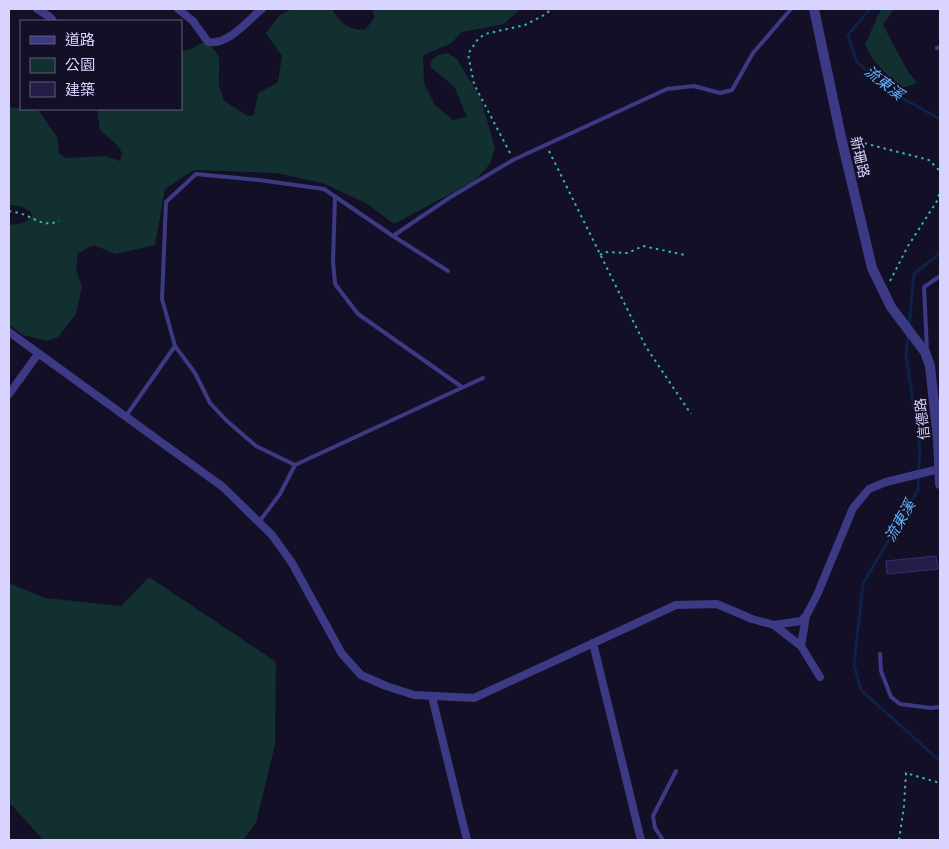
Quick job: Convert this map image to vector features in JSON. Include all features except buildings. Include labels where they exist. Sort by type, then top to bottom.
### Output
[{"type":"street","points":[[37,9],[52,20]]},
{"type":"street","points":[[178,9],[194,21],[208,42],[215,43],[226,40],[262,9]]},
{"type":"street","name":"新珊路","points":[[814,9],[841,137],[872,268],[891,307],[926,355]]},
{"type":"street","points":[[9,332],[224,487],[272,535],[292,563],[342,654],[361,675],[386,686],[414,695],[474,698],[676,605],[717,604],[752,619],[774,625],[801,646],[820,678]]},
{"type":"street","points":[[9,394],[38,354]]},
{"type":"street","name":"信德路","points":[[926,355],[930,366],[939,439],[935,470],[940,484]]},
{"type":"street","points":[[774,625],[801,621],[806,616],[829,569],[854,508],[869,489],[886,482],[935,470]]},
{"type":"street","points":[[801,646],[806,616]]},
{"type":"street","points":[[592,644],[641,840]]},
{"type":"street","points":[[432,697],[467,840]]},
{"type":"lane","points":[[393,236],[449,198],[513,160],[667,89],[694,86],[720,92],[732,90],[753,54],[792,9]]},
{"type":"lane","points":[[295,465],[256,446],[227,420],[210,403],[194,373],[175,346],[162,299],[166,202],[196,174],[324,189],[448,271]]},
{"type":"lane","points":[[334,197],[333,261],[335,284],[358,314],[462,387]]},
{"type":"lane","points":[[926,355],[924,287],[940,276]]},
{"type":"lane","points":[[125,417],[175,346]]},
{"type":"lane","points":[[260,522],[280,494],[295,465],[483,378]]},
{"type":"lane","points":[[880,654],[881,671],[891,697],[900,704],[931,708],[940,706]]},
{"type":"lane","points":[[663,840],[652,816],[676,771]]},
{"type":"path","points":[[513,160],[474,84],[468,54],[478,39],[485,34],[525,26],[544,16],[552,9]]},
{"type":"path","points":[[841,137],[929,160],[940,171]]},
{"type":"path","points":[[546,145],[646,346],[690,414]]},
{"type":"path","points":[[884,291],[908,246],[937,201],[940,191]]},
{"type":"path","points":[[9,211],[24,214],[41,223],[53,224],[59,221]]},
{"type":"path","points":[[600,255],[605,252],[628,253],[643,246],[685,255]]},
{"type":"path","points":[[899,840],[906,773],[940,783]]},
{"type":"green space","points":[[292,9],[332,9],[345,25],[365,30],[375,17],[372,9],[520,9],[504,24],[462,32],[450,44],[423,55],[424,83],[435,105],[453,120],[467,117],[454,86],[431,68],[430,62],[438,55],[448,53],[457,59],[481,99],[495,148],[490,164],[474,181],[394,224],[366,203],[322,183],[276,173],[194,170],[165,189],[155,245],[115,254],[94,245],[78,253],[76,270],[82,286],[76,314],[58,337],[47,341],[23,335],[9,325],[9,225],[24,223],[32,216],[30,211],[20,206],[9,205],[9,107],[20,110],[39,111],[57,137],[59,153],[66,158],[105,156],[120,161],[122,153],[118,146],[100,130],[97,110],[182,110],[182,50],[189,50],[204,42],[216,51],[218,56],[219,85],[224,101],[248,116],[254,115],[258,93],[278,82],[282,56],[266,33],[280,15]]},
{"type":"green space","points":[[882,9],[894,9],[883,25],[907,70],[917,83],[900,89],[874,61],[865,45]]},
{"type":"green space","points":[[149,577],[276,662],[275,745],[256,823],[243,840],[43,840],[9,802],[9,583],[45,598],[121,606]]},
{"type":"waterway","name":"流東溪","points":[[870,9],[848,35],[857,62],[891,92],[940,119]]},
{"type":"waterway","name":"流東溪","points":[[909,327],[914,274],[940,253]]},
{"type":"waterway","name":"流東溪","points":[[908,336],[906,356],[920,448],[918,490],[863,584],[854,665],[861,690],[940,761]]}]
